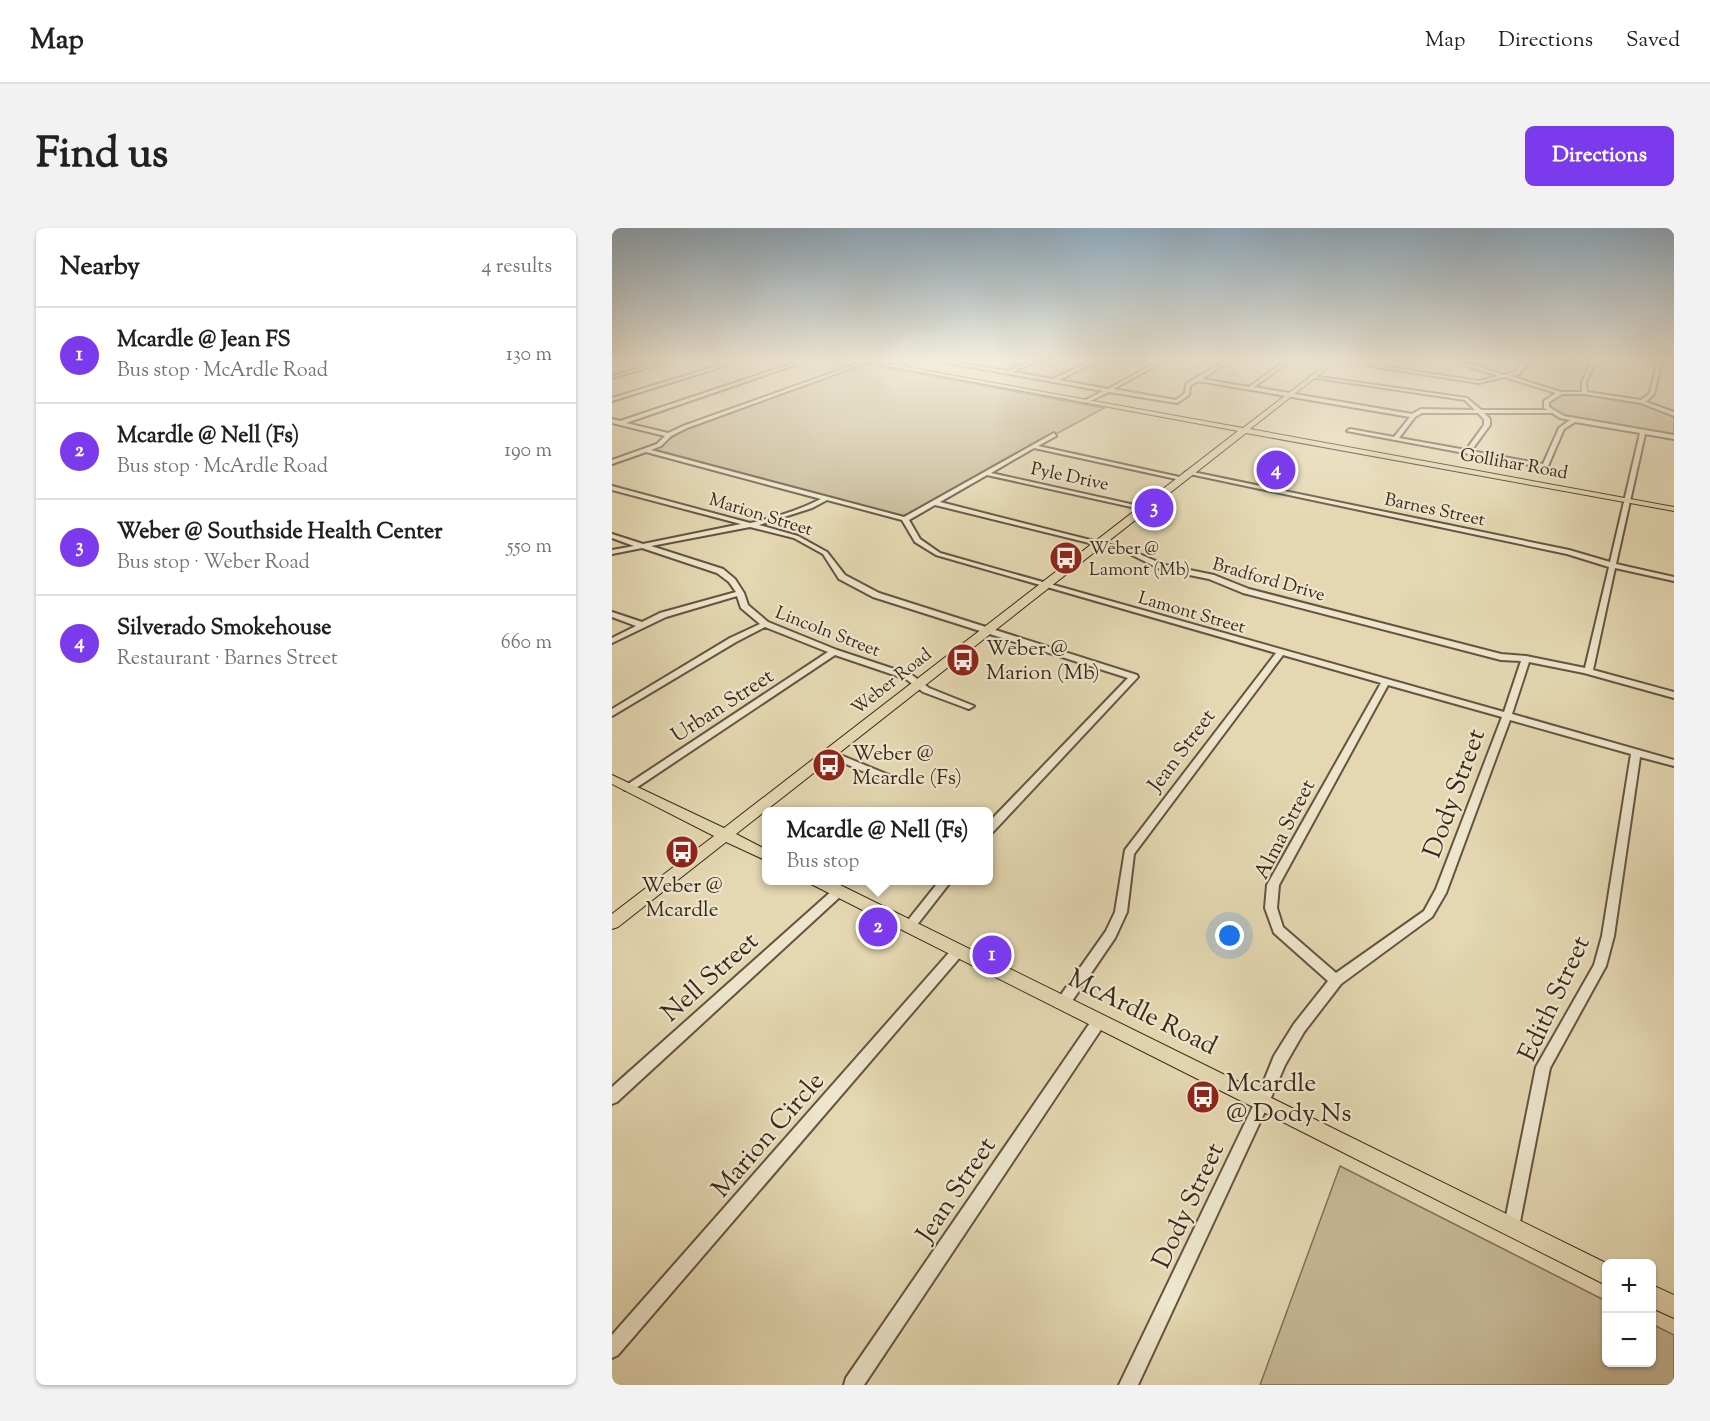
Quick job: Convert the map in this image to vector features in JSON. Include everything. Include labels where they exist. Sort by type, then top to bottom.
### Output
[{"type":"main road","name":"Gollihar Road","points":[[1146,413],[1674,509]]},
{"type":"main road","name":"Weber Road","points":[[612,923],[1266,413]]},
{"type":"main road","points":[[613,780],[762,854]]},
{"type":"main road","name":"McArdle Road","points":[[826,885],[1602,1272]]},
{"type":"main road","points":[[1656,1298],[1674,1307]]},
{"type":"street","points":[[620,423],[650,413]]},
{"type":"street","points":[[612,421],[669,435],[728,413]]},
{"type":"street","points":[[1395,413],[1413,416]]},
{"type":"street","points":[[1396,439],[1418,413]]},
{"type":"street","points":[[1468,451],[1487,424],[1487,419],[1480,413]]},
{"type":"street","points":[[1554,413],[1574,420],[1674,436]]},
{"type":"street","points":[[1350,431],[1545,466],[1562,428],[1574,420]]},
{"type":"street","points":[[1588,672],[1614,566],[1626,499],[1642,432]]},
{"type":"street","points":[[613,461],[646,450],[668,439],[669,435]]},
{"type":"street","points":[[646,450],[905,519],[936,504],[1054,435]]},
{"type":"street","name":"Barnes Street","points":[[1035,447],[1569,552],[1614,566],[1674,579]]},
{"type":"street","name":"Pyle Drive","points":[[988,474],[1145,508]]},
{"type":"street","name":"Marion Street","points":[[612,488],[796,537],[825,553],[842,577],[856,586],[987,630]]},
{"type":"street","points":[[612,552],[749,525],[790,514],[825,499]]},
{"type":"street","name":"Bradford Drive","points":[[936,504],[1128,551],[1163,567],[1212,577],[1246,591],[1502,657],[1526,659],[1588,672],[1674,695]]},
{"type":"street","name":"Lamont Street","points":[[905,519],[911,533],[922,547],[938,554],[1674,764]]},
{"type":"street","name":"Lincoln Street","points":[[612,537],[720,572],[732,581],[740,593],[744,606],[765,624],[834,652],[909,677],[926,690],[969,706]]},
{"type":"street","points":[[612,641],[642,625],[688,607],[740,593]]},
{"type":"street","points":[[612,614],[642,625]]},
{"type":"street","points":[[612,712],[733,640],[765,624]]},
{"type":"street","points":[[987,630],[1134,676],[993,825]]},
{"type":"street","name":"Urban Street","points":[[629,788],[834,652]]},
{"type":"street","name":"Jean Street","points":[[1063,1004],[1112,934],[1121,912],[1129,853],[1280,653]]},
{"type":"street","name":"Dody Street","points":[[1128,1385],[1262,1102],[1279,1061],[1294,1036],[1336,980],[1428,914],[1442,890],[1507,717],[1526,659]]},
{"type":"street","name":"Alma Street","points":[[1336,980],[1278,930],[1271,908],[1273,885],[1386,681]]},
{"type":"street","name":"Edith Street","points":[[1512,1226],[1543,1067],[1600,966],[1636,752]]},
{"type":"street","points":[[828,753],[885,777]]},
{"type":"street","points":[[909,927],[943,885]]},
{"type":"street","name":"Nell Street","points":[[612,1097],[838,891]]},
{"type":"street","name":"Marion Circle","points":[[612,1348],[958,951]]},
{"type":"street","name":"Jean Street","points":[[853,1385],[1099,1022]]},
{"type":"shaded area","points":[[727,413],[1095,413],[907,515],[901,516],[653,449],[689,427]]},
{"type":"shaded area","points":[[1559,413],[1668,413],[1674,415],[1674,435],[1567,417]]},
{"type":"shaded area","points":[[1340,1166],[1602,1299],[1602,1367],[1656,1367],[1656,1326],[1674,1335],[1674,1385],[1260,1385]]},
{"type":"place","name":"Silverado Smokehouse","points":[[1276,470]]},
{"type":"place","name":"Weber @ Southside Health Center","points":[[1154,508]]},
{"type":"place","name":"Weber @ Lamont (Mb)","points":[[1066,558]]},
{"type":"place","name":"Weber @ Marion (Mb)","points":[[963,660]]},
{"type":"place","name":"Weber @ Mcardle (Fs)","points":[[829,765]]},
{"type":"place","name":"Weber @ Mcardle","points":[[682,852]]},
{"type":"place","name":"Mcardle @ Nell (Fs)","points":[[878,927]]},
{"type":"place","name":"Mcardle @ Jean FS","points":[[992,955]]},
{"type":"place","name":"Mcardle @ Dody Ns","points":[[1203,1097]]}]
